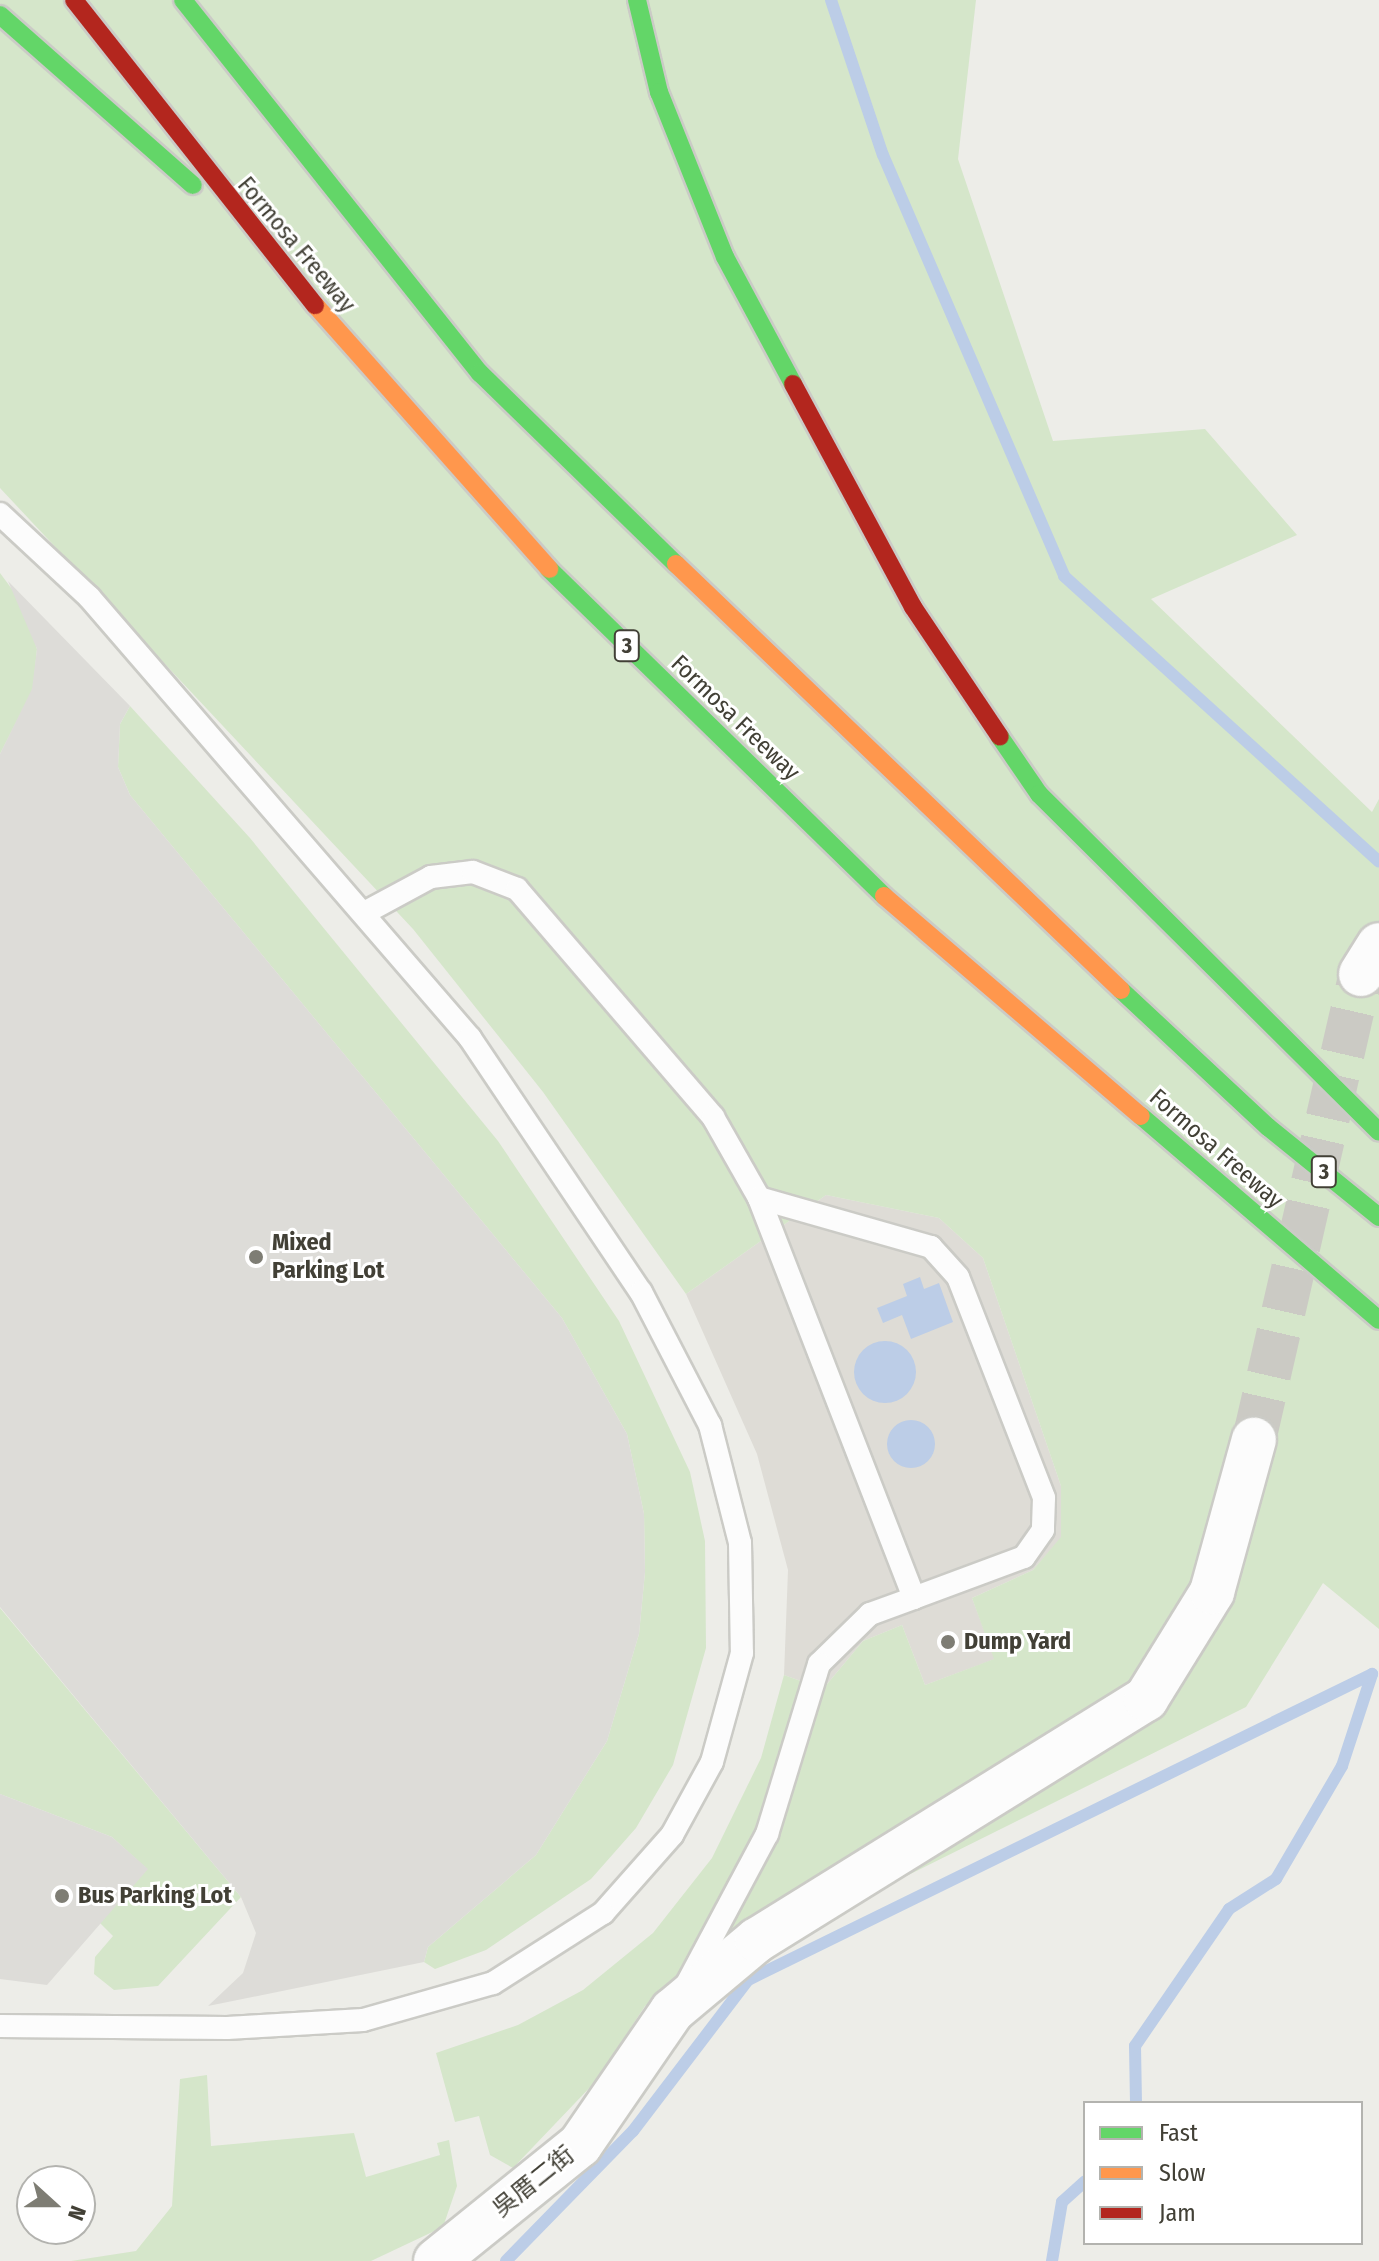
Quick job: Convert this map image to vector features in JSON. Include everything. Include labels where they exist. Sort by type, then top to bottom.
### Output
[{"type":"highway","name":"Formosa Freeway","points":[[74,0],[260,243],[538,559],[869,882],[1379,1320]]},
{"type":"highway","name":"3","points":[[183,0],[480,373],[951,833],[1268,1127],[1379,1217]]},
{"type":"highway","points":[[637,0],[659,92],[725,257],[913,607],[1039,794],[1379,1132]]},
{"type":"highway","points":[[0,15],[260,243]]},
{"type":"street","name":"吳厝二街","points":[[436,2261],[580,2145],[672,2011],[757,1940],[1146,1699],[1212,1592],[1254,1440]]},
{"type":"lane","points":[[0,514],[89,597],[366,912],[470,1038],[641,1292],[710,1425],[740,1543],[742,1653],[712,1762],[672,1835],[603,1913],[493,1983],[363,2020],[227,2028],[0,2026]]},
{"type":"lane","points":[[366,912],[431,877],[473,872],[517,889],[713,1117],[759,1198],[914,1598]]},
{"type":"lane","points":[[672,2011],[767,1834],[819,1664],[870,1614],[1024,1557],[1043,1530],[1039,1483],[958,1277],[931,1247],[759,1198]]},
{"type":"shaded area","name":"Mixed Parking Lot","points":[[8,581],[130,706],[120,724],[118,767],[130,795],[562,1318],[627,1434],[644,1514],[645,1572],[639,1634],[607,1741],[536,1855],[428,1947],[424,1962],[208,2006],[243,1973],[256,1933],[241,1897],[0,1607],[0,754],[32,689],[37,649]]},
{"type":"shaded area","points":[[826,1195],[939,1218],[983,1258],[1061,1486],[1062,1537],[1033,1570],[972,1598],[995,1659],[925,1685],[902,1625],[863,1641],[823,1689],[784,1675],[788,1570],[757,1454],[686,1294]]},
{"type":"shaded area","name":"Bus Parking Lot","points":[[0,1794],[112,1837],[148,1869],[47,1985],[0,1979]]},
{"type":"green space","points":[[0,0],[976,0],[958,159],[1053,441],[1205,429],[1297,535],[1151,599],[1372,812],[1379,799],[1379,1629],[1323,1583],[1246,1707],[645,2006],[596,2081],[513,2168],[490,2155],[479,2116],[455,2122],[436,2053],[518,2025],[583,1990],[653,1933],[712,1858],[761,1758],[784,1675],[823,1689],[863,1641],[902,1625],[925,1685],[994,1659],[972,1598],[1033,1570],[1061,1537],[1061,1486],[983,1258],[939,1218],[826,1195],[686,1294],[543,1092],[413,929],[0,488]]},
{"type":"green space","points":[[0,573],[23,604],[37,649],[33,689],[0,754]]},
{"type":"green space","points":[[130,706],[250,838],[498,1141],[619,1321],[690,1472],[705,1541],[706,1648],[673,1765],[636,1828],[591,1879],[486,1950],[435,1969],[424,1962],[428,1947],[536,1855],[607,1741],[639,1634],[645,1572],[644,1514],[627,1434],[562,1318],[130,795],[118,767],[120,724]]},
{"type":"green space","points":[[0,1608],[241,1897],[158,1986],[114,1990],[94,1974],[95,1957],[113,1936],[100,1923],[147,1869],[112,1837],[0,1794]]},
{"type":"green space","points":[[207,2075],[211,2146],[354,2133],[366,2177],[440,2155],[437,2143],[449,2140],[457,2186],[443,2227],[371,2261],[71,2261],[136,2251],[172,2206],[180,2079]]},
{"type":"water","points":[[920,1277],[924,1289],[939,1283],[953,1322],[911,1339],[902,1315],[883,1323],[877,1308],[907,1296],[903,1284]]},
{"type":"water","points":[[885,1341],[907,1350],[916,1372],[907,1394],[885,1403],[863,1394],[854,1372],[863,1350]]},
{"type":"water","points":[[911,1420],[928,1427],[935,1444],[928,1461],[911,1468],[894,1461],[887,1444],[894,1427]]},
{"type":"waterway","points":[[831,0],[883,155],[1064,576],[1379,862]]},
{"type":"waterway","points":[[1136,2101],[1135,2046],[1229,1909],[1276,1879],[1342,1766],[1372,1674]]},
{"type":"waterway","points":[[506,2261],[633,2131],[748,1980],[1372,1674]]},
{"type":"waterway","points":[[1052,2261],[1062,2202],[1083,2183]]},
{"type":"tunnel","points":[[1254,1440],[1361,974]]},
{"type":"traffic: fast","points":[[183,0],[480,373],[676,564]]},
{"type":"traffic: fast","points":[[637,0],[659,92],[725,257],[793,384]]},
{"type":"traffic: fast","points":[[0,15],[193,185]]},
{"type":"traffic: fast","points":[[549,569],[884,896]]},
{"type":"traffic: fast","points":[[1000,737],[1039,794],[1379,1132]]},
{"type":"traffic: fast","points":[[1121,990],[1268,1127],[1379,1217]]},
{"type":"traffic: fast","points":[[1141,1116],[1379,1320]]},
{"type":"traffic: slow","points":[[315,305],[549,569]]},
{"type":"traffic: slow","points":[[676,564],[1121,990]]},
{"type":"traffic: slow","points":[[884,896],[1141,1116]]},
{"type":"traffic: jam","points":[[74,0],[315,305]]},
{"type":"traffic: jam","points":[[793,384],[913,607],[1000,737]]},
{"type":"place","name":"Mixed Parking Lot","points":[[256,1257]]},
{"type":"place","name":"Dump Yard","points":[[948,1642]]},
{"type":"place","name":"Bus Parking Lot","points":[[62,1896]]}]
